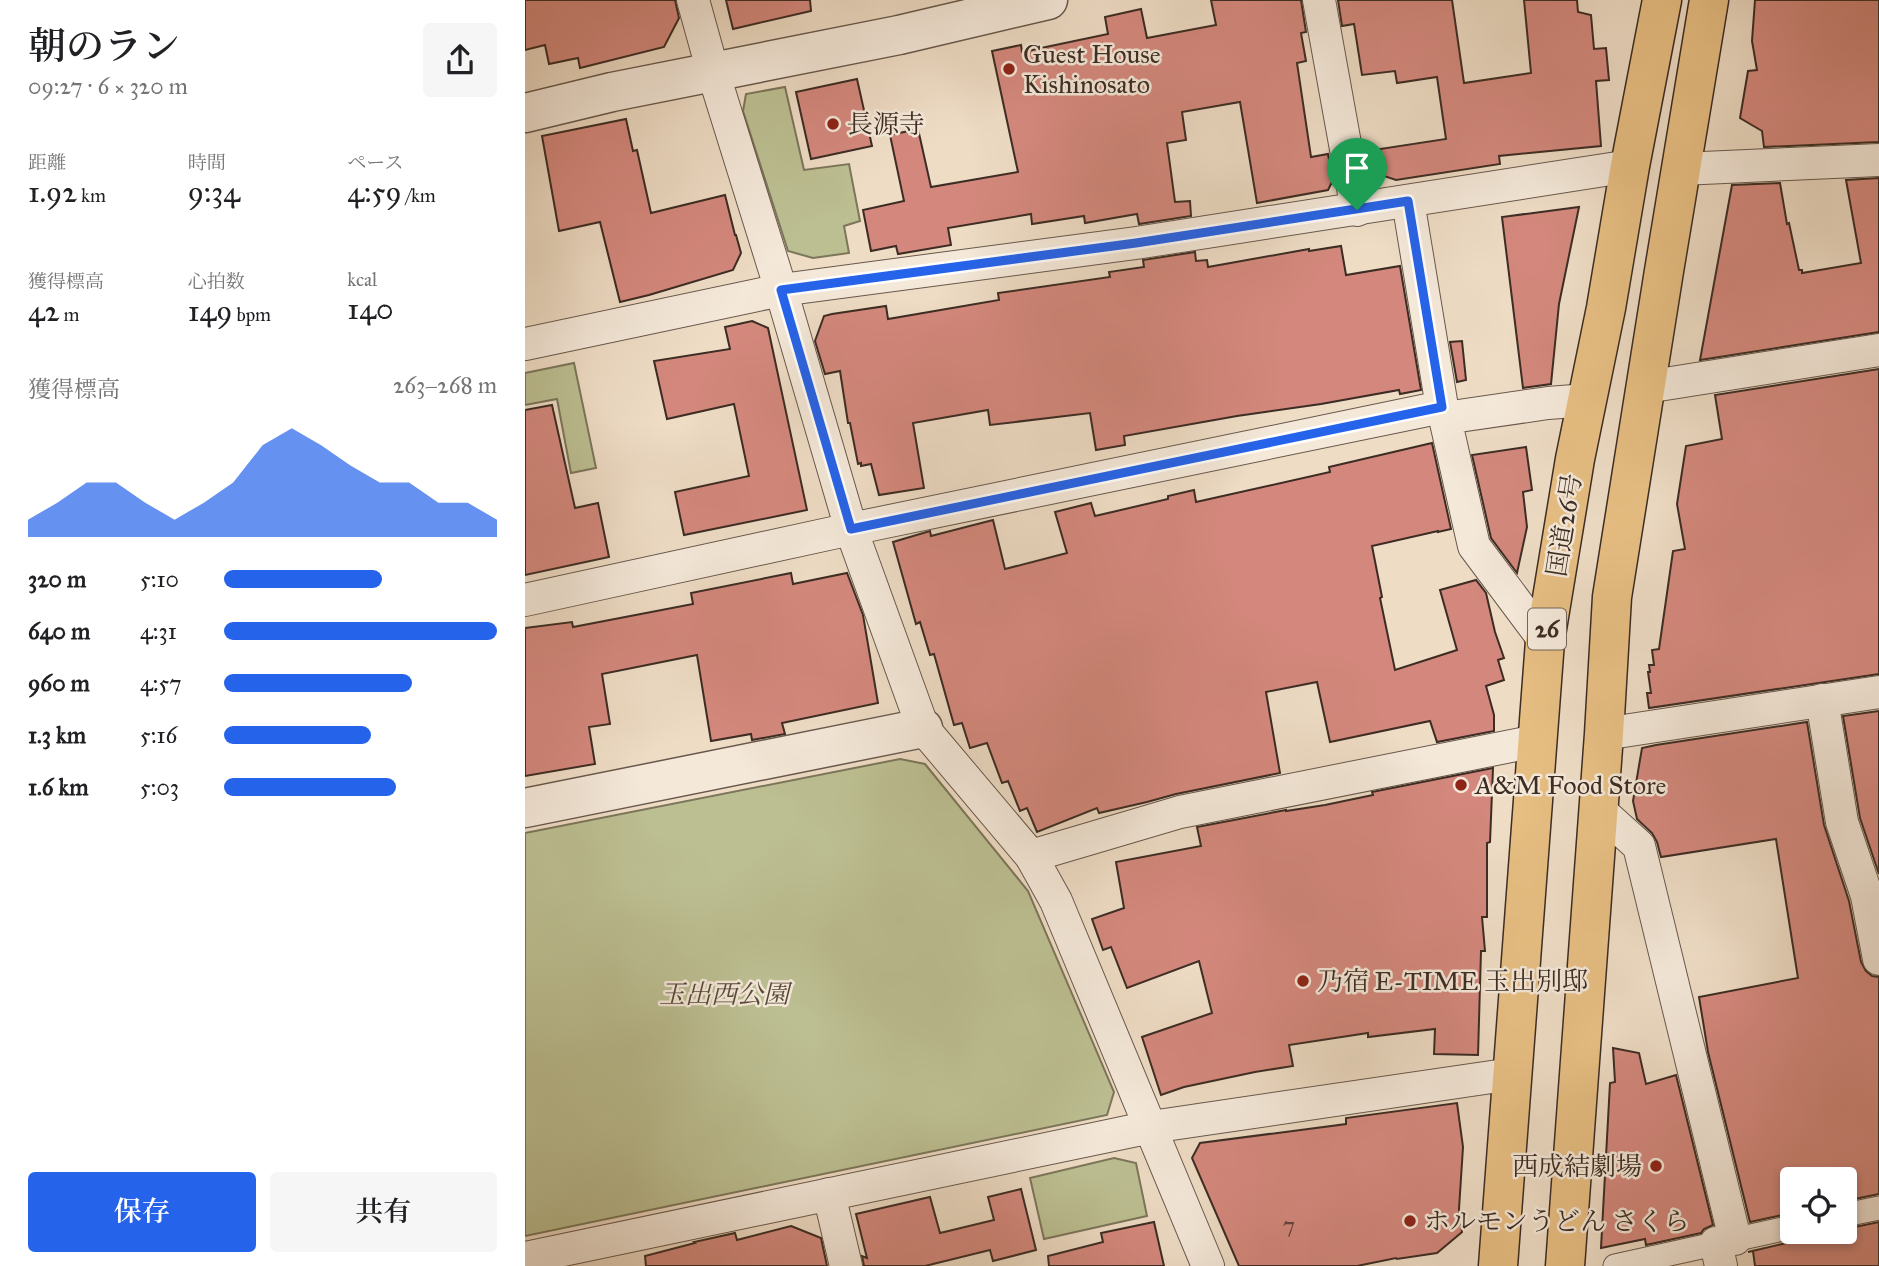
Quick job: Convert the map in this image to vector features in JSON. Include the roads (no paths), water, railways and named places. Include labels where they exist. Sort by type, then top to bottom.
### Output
[{"type":"highway","name":"国道26号","points":[[1498,1266],[1545,641],[1575,459],[1606,308],[1662,0]]},
{"type":"highway","points":[[1565,1266],[1612,597],[1709,0]]},
{"type":"street","points":[[693,0],[851,529],[923,728],[1031,856],[1056,901],[1207,1266]]},
{"type":"street","points":[[525,113],[612,92],[899,35],[1048,0]]},
{"type":"street","points":[[1319,0],[1357,210]]},
{"type":"street","points":[[1681,169],[1879,160]]},
{"type":"street","points":[[525,344],[781,290],[1122,245],[1630,166]]},
{"type":"street","points":[[1408,201],[1444,412],[1475,546],[1545,641]]},
{"type":"street","points":[[1646,387],[1879,350]]},
{"type":"street","points":[[525,600],[851,529],[1444,412],[1587,400]]},
{"type":"street","points":[[1604,734],[1879,692]]},
{"type":"street","points":[[1822,700],[1842,822],[1867,896],[1879,959]]},
{"type":"street","points":[[525,808],[923,728]]},
{"type":"street","points":[[1031,856],[1180,812],[1536,741]]},
{"type":"street","points":[[1599,810],[1639,846],[1724,1249]]},
{"type":"street","points":[[525,1258],[1151,1128],[1512,1074]]},
{"type":"street","points":[[829,1194],[846,1266]]},
{"type":"street","points":[[1857,1213],[1879,1208]]},
{"type":"street","points":[[1615,1266],[1724,1249],[1780,1231]]},
{"type":"place","name":"Guest House Kishinosato","points":[[1009,69]]},
{"type":"place","name":"長源寺","points":[[833,124]]},
{"type":"place","name":"A&M Food Store","points":[[1461,785]]},
{"type":"place","name":"乃宿 E-TIME 玉出別邸","points":[[1303,981]]},
{"type":"place","name":"西成結劇場","points":[[1656,1166]]},
{"type":"place","name":"ホルモンうどん さくら","points":[[1410,1221]]},
{"type":"park label","name":"玉出西公園","points":[[724,994]]}]
